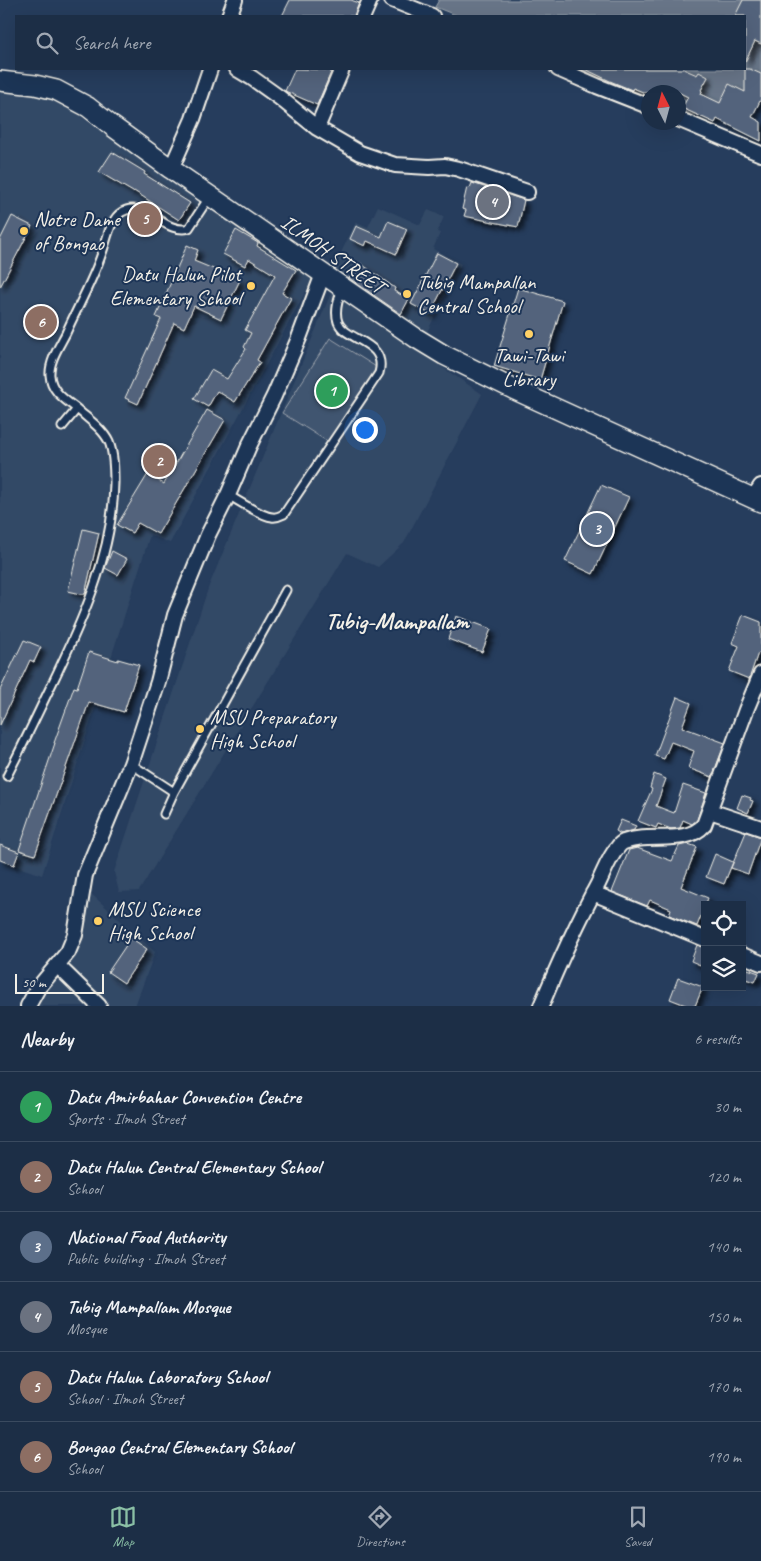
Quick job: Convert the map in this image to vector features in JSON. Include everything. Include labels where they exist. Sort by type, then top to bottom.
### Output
[{"type":"street","points":[[229,15],[235,0]]},
{"type":"street","points":[[363,15],[370,0]]},
{"type":"street","points":[[392,0],[430,15]]},
{"type":"street","points":[[171,169],[193,119],[210,70]]},
{"type":"street","points":[[239,70],[280,98],[317,128],[360,153],[395,165],[445,166],[458,169],[527,192]]},
{"type":"street","points":[[317,128],[342,70]]},
{"type":"street","points":[[560,70],[641,103]]},
{"type":"street","name":"ILMOH STREET","points":[[0,81],[35,85],[56,90],[88,107],[171,169],[416,338],[444,355],[522,393],[758,495]]},
{"type":"street","points":[[686,122],[761,154]]},
{"type":"street","points":[[28,1006],[38,988],[68,952],[74,935],[85,875],[131,764],[158,682],[175,615],[208,535],[274,396],[299,338],[323,274]]},
{"type":"street","points":[[541,1006],[593,893],[621,843],[639,839],[686,836],[699,831],[704,825],[761,674]]},
{"type":"street","points":[[710,811],[761,828]]},
{"type":"street","points":[[593,893],[701,937]]},
{"type":"street","points":[[746,957],[761,963]]},
{"type":"street","points":[[57,965],[99,1006]]},
{"type":"lane","points":[[6,776],[78,630],[98,572],[109,531],[114,490],[112,452],[105,436],[53,388],[50,373],[54,357],[91,279],[111,227],[118,215],[124,210],[134,209],[146,213],[174,228],[185,230],[189,228],[210,195]]},
{"type":"lane","points":[[228,495],[264,515],[278,517],[284,514],[379,373],[380,367],[376,352],[339,325],[336,316],[342,287]]},
{"type":"lane","points":[[62,426],[78,410]]},
{"type":"lane","points":[[164,814],[174,792],[286,590]]},
{"type":"lane","points":[[131,764],[174,792]]},
{"type":"shaded area","points":[[439,0],[761,0],[761,90],[704,115],[690,114],[686,112],[686,85],[641,85],[641,94],[582,70],[746,70],[746,15],[455,15],[435,7]]},
{"type":"shaded area","points":[[0,90],[44,97],[64,104],[96,128],[314,276],[170,543],[150,535],[42,875],[0,861]]},
{"type":"shaded area","name":"Tubig Mampallan Central School","points":[[378,206],[420,225],[428,210],[444,217],[437,232],[440,233],[433,249],[461,264],[426,334],[333,269],[356,222],[368,227]]},
{"type":"shaded area","name":"MSU Preparatory High School","points":[[331,293],[482,394],[404,543],[378,567],[347,553],[139,891],[119,892],[114,872],[209,586]]},
{"type":"shaded area","points":[[330,338],[381,370],[333,445],[282,413]]},
{"type":"shaded area","name":"MSU Science High School","points":[[87,890],[155,952],[135,1006],[27,1006],[66,951]]},
{"type":"building","points":[[290,0],[351,0],[359,3],[354,15],[282,15]]},
{"type":"building","points":[[743,0],[761,0],[761,44],[755,41],[746,60],[746,15],[736,15]]},
{"type":"building","points":[[750,69],[761,74],[761,99],[752,117],[761,122],[761,141],[717,119],[715,123],[686,110],[688,97],[686,96],[686,85],[641,85],[641,91],[633,88],[632,90],[587,70],[685,70],[697,75],[699,72],[708,77],[701,90],[701,94],[720,103],[729,84],[745,92],[745,70]]},
{"type":"building","points":[[295,70],[332,70],[317,105],[285,91]]},
{"type":"building","points":[[112,152],[190,203],[179,220],[134,191],[99,172]]},
{"type":"building","points":[[472,183],[524,200],[518,227],[464,216],[466,210],[462,209],[467,187],[470,188]]},
{"type":"building","points":[[12,216],[32,226],[0,287],[0,240]]},
{"type":"building","points":[[388,221],[407,229],[396,254],[367,241],[365,246],[350,239],[356,226],[381,237]]},
{"type":"building","points":[[236,230],[258,243],[257,246],[296,270],[282,293],[291,298],[257,360],[260,362],[235,402],[217,391],[208,407],[194,399],[211,370],[227,379],[246,349],[244,347],[251,333],[245,330],[275,275],[249,259],[245,266],[223,254]]},
{"type":"building","points":[[187,245],[198,250],[194,261],[240,280],[221,319],[194,306],[184,328],[174,323],[138,404],[125,398],[161,319],[156,317]]},
{"type":"building","points":[[437,253],[456,263],[430,314],[411,304]]},
{"type":"building","points":[[360,263],[395,288],[394,291],[409,299],[401,314],[349,278]]},
{"type":"building","name":"Tawi-Tawi Library","points":[[518,288],[563,301],[540,380],[494,366]]},
{"type":"building","points":[[207,410],[225,420],[158,534],[138,523],[132,533],[117,525],[148,474],[164,484]]},
{"type":"building","points":[[601,485],[629,497],[593,574],[565,561]]},
{"type":"building","points":[[83,529],[99,533],[85,594],[81,594],[68,591]]},
{"type":"building","points":[[112,551],[127,559],[118,575],[105,568]]},
{"type":"building","points":[[743,615],[761,622],[761,654],[758,653],[749,679],[729,671],[739,646],[732,643]]},
{"type":"building","points":[[456,616],[491,629],[482,652],[448,639]]},
{"type":"building","points":[[24,640],[41,647],[34,662],[30,660],[0,725],[0,690]]},
{"type":"building","points":[[89,652],[139,665],[124,712],[89,702],[35,855],[19,850],[54,743],[74,687],[77,688]]},
{"type":"building","points":[[677,697],[691,703],[682,727],[725,743],[712,777],[688,768],[694,751],[671,742],[664,759],[655,756]]},
{"type":"building","points":[[654,774],[666,779],[656,806],[674,813],[683,785],[706,793],[697,820],[692,824],[683,820],[680,828],[671,829],[658,824],[656,828],[638,821],[652,789],[650,788]]},
{"type":"building","points":[[742,795],[751,798],[750,800],[753,801],[748,813],[737,808]]},
{"type":"building","points":[[621,820],[636,826],[634,830],[621,834],[616,831]]},
{"type":"building","points":[[746,832],[761,837],[748,874],[731,868]]},
{"type":"building","points":[[688,844],[697,847],[681,887],[708,898],[707,901],[701,901],[701,916],[697,926],[669,915],[671,909],[650,900],[647,906],[612,892],[629,850],[637,848],[672,861],[679,846]]},
{"type":"building","points":[[0,845],[19,852],[14,865],[0,860]]},
{"type":"building","points":[[715,854],[733,862],[724,884],[706,877]]},
{"type":"building","points":[[131,938],[147,949],[124,983],[108,972]]},
{"type":"building","points":[[697,945],[701,946],[701,965],[691,961]]},
{"type":"building","points":[[746,968],[759,973],[755,982],[746,979]]},
{"type":"building","points":[[678,978],[701,986],[701,991],[695,1006],[688,1006],[670,999]]},
{"type":"place","name":"Tubig Mampallam Mosque","points":[[493,202]]},
{"type":"place","name":"Datu Halun Laboratory School","points":[[145,219]]},
{"type":"place","name":"Notre Dame of Bongao","points":[[24,231]]},
{"type":"place","name":"Datu Halun Pilot Elementary School","points":[[251,286]]},
{"type":"place","name":"Tubig Mampallan Central School","points":[[407,294]]},
{"type":"place","name":"Bongao Central Elementary School","points":[[41,322]]},
{"type":"place","name":"Tawi-Tawi Library","points":[[529,334]]},
{"type":"place","name":"Datu Amirbahar Convention Centre","points":[[332,391]]},
{"type":"place","name":"Datu Halun Central Elementary School","points":[[159,461]]},
{"type":"place","name":"National Food Authority","points":[[597,529]]},
{"type":"place","name":"MSU Preparatory High School","points":[[200,729]]},
{"type":"place","name":"MSU Science High School","points":[[98,921]]},
{"type":"district","name":"Tubig-Mampallam","points":[[397,621]]}]
